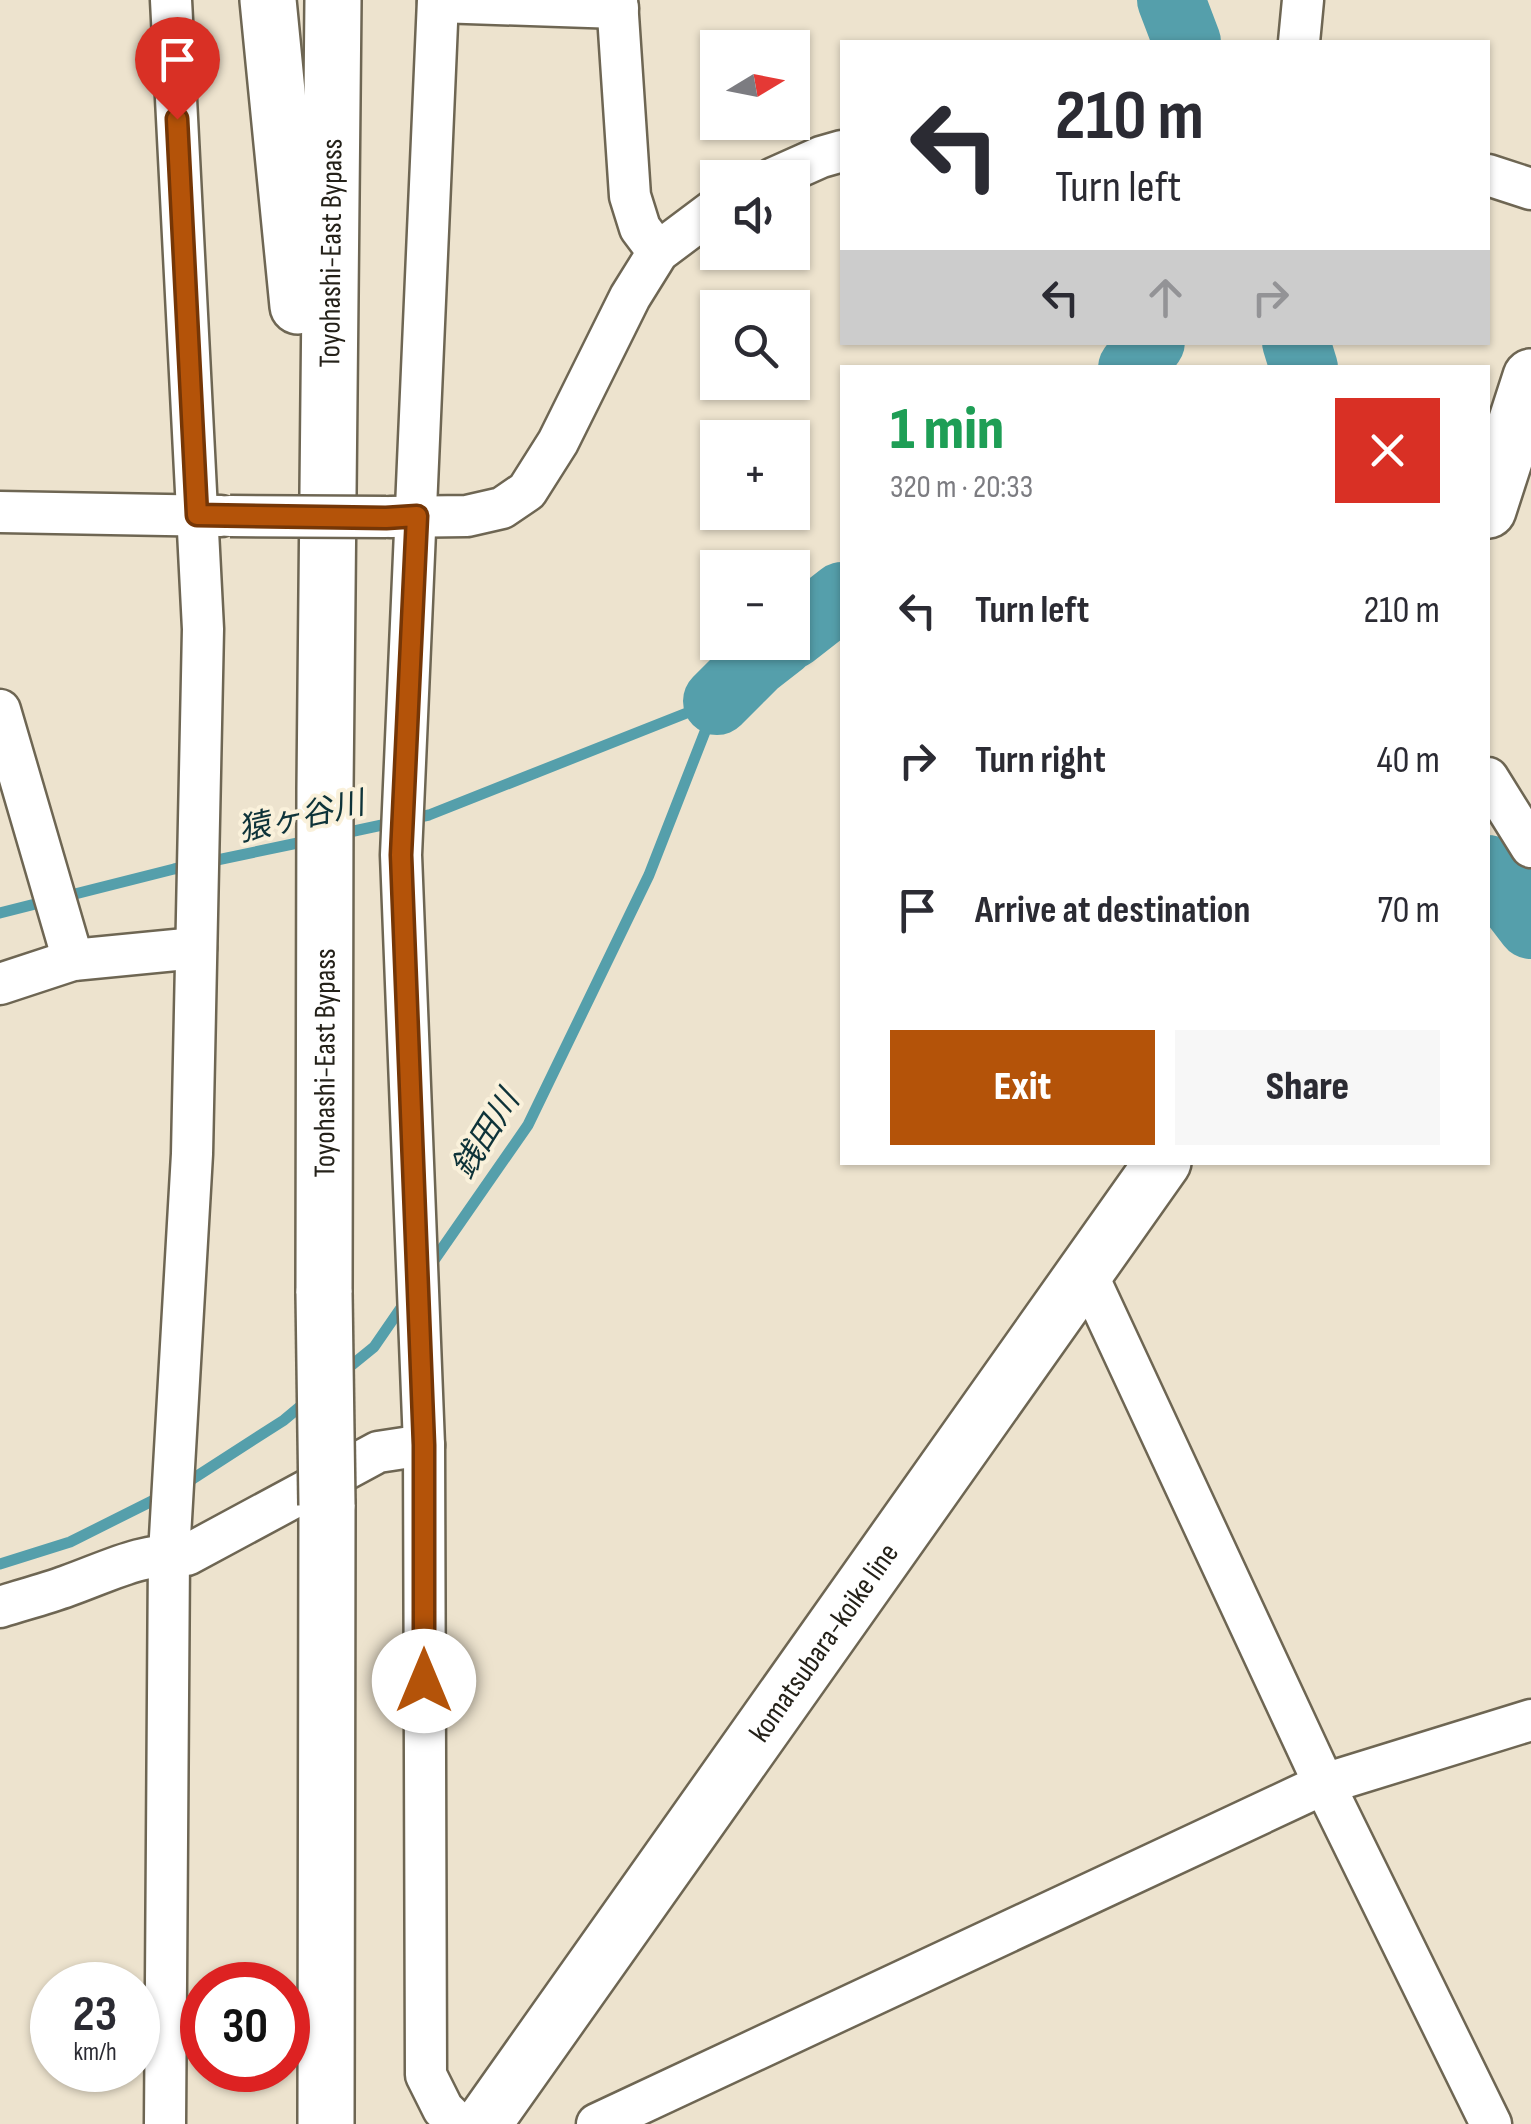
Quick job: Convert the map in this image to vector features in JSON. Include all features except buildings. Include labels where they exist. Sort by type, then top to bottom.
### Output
[{"type":"main road","points":[[268,0],[297,277],[325,789]]},
{"type":"main road","name":"Toyohashi-East Bypass","points":[[326,2124],[325,789],[333,0]]},
{"type":"main road","points":[[1504,503],[1531,377]]},
{"type":"main road","name":"komatsubara-koike line","points":[[483,2124],[1162,1165]]},
{"type":"street","points":[[164,2124],[170,1543],[192,1154],[202,629],[213,516],[171,0]]},
{"type":"street","points":[[1299,40],[1303,0]]},
{"type":"street","points":[[458,2124],[443,2110],[426,2075],[424,1445],[401,855],[402,516],[438,1],[618,4],[630,196],[640,228],[658,252]]},
{"type":"street","points":[[810,162],[840,152]]},
{"type":"street","points":[[1490,176],[1531,189]]},
{"type":"street","points":[[0,512],[467,516],[502,508],[527,492],[558,442],[630,297],[658,252],[700,220]]},
{"type":"street","points":[[0,710],[73,960]]},
{"type":"street","points":[[1490,781],[1531,847]]},
{"type":"street","points":[[0,984],[73,960],[196,948]]},
{"type":"street","points":[[1086,1272],[1324,1784],[1491,2124]]},
{"type":"street","points":[[170,1543],[187,1554],[378,1452],[424,1445]]},
{"type":"street","points":[[0,1607],[67,1586],[170,1543]]},
{"type":"street","points":[[597,2124],[1324,1784],[1531,1720]]},
{"type":"waterway","points":[[1171,0],[1186,40]]},
{"type":"waterway","points":[[1134,365],[1149,345]]},
{"type":"waterway","points":[[1297,345],[1303,365]]},
{"type":"waterway","points":[[810,621],[840,598]]},
{"type":"waterway","points":[[717,701],[759,660]]},
{"type":"waterway","name":"猿ヶ谷川","points":[[340,834],[429,815],[717,701]]},
{"type":"waterway","name":"銭田川","points":[[430,1266],[528,1125],[649,875],[717,701]]},
{"type":"waterway","name":"猿ヶ谷川","points":[[0,913],[174,869],[312,840]]},
{"type":"waterway","points":[[1490,872],[1531,925]]},
{"type":"waterway","name":"銭田川","points":[[342,1373],[374,1347],[405,1302]]},
{"type":"waterway","name":"銭田川","points":[[183,1485],[284,1420],[308,1400]]},
{"type":"waterway","name":"銭田川","points":[[0,1564],[70,1542],[162,1496]]},
{"type":"route","points":[[177,119],[197,515],[417,516],[401,855],[424,1445],[424,1681]]}]
